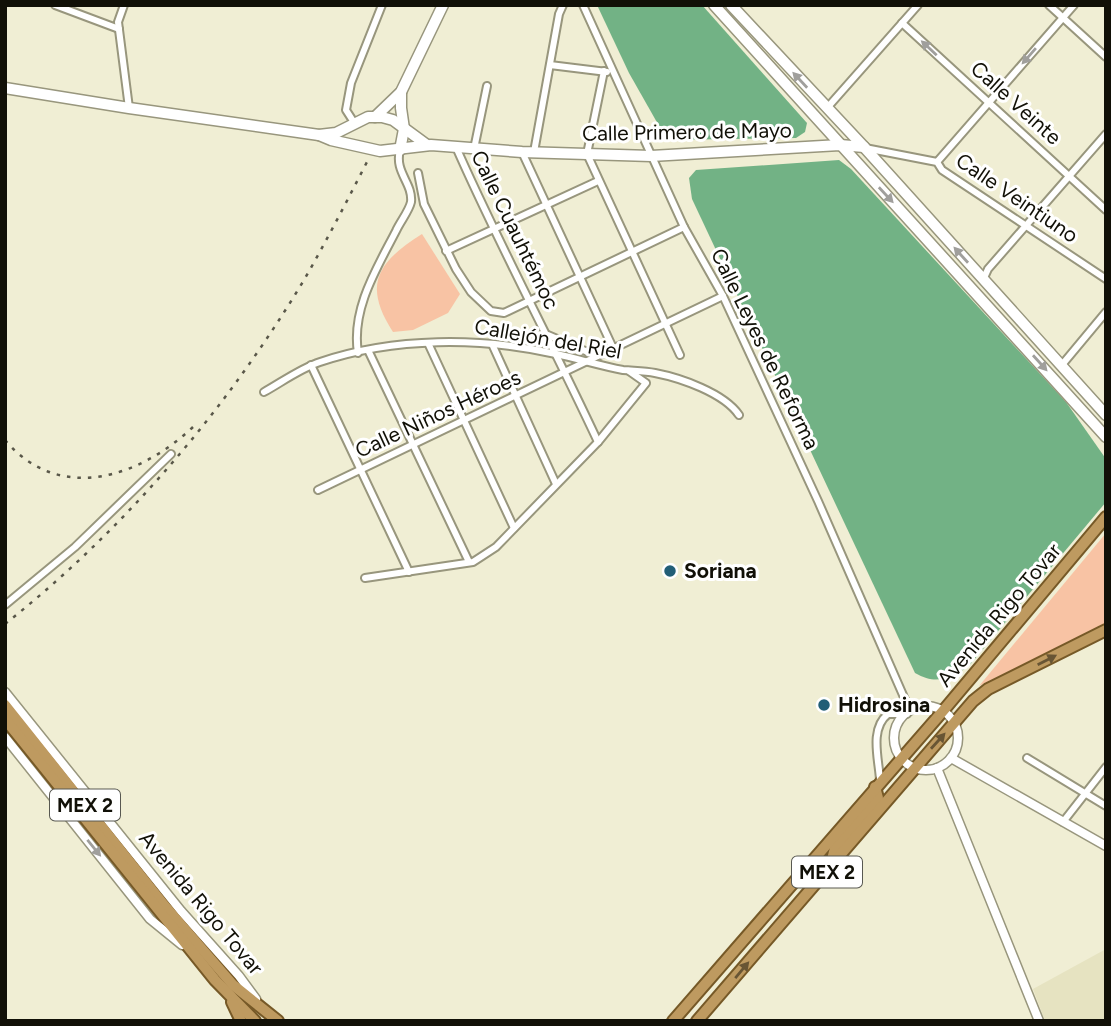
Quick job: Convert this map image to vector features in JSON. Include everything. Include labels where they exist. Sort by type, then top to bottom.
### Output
[{"type":"highway","name":"Avenida Rigo Tovar","points":[[673,1021],[943,711],[1106,517]]},
{"type":"highway","name":"Avenida Rigo Tovar","points":[[697,1021],[973,701],[988,689],[1106,630]]},
{"type":"highway","name":"Avenida Rigo Tovar","points":[[6,696],[164,905],[233,985],[278,1021]]},
{"type":"highway","name":"Avenida Rigo Tovar","points":[[5,719],[164,918],[227,993],[255,1021]]},
{"type":"highway","points":[[829,869],[835,848],[878,798],[878,783]]},
{"type":"highway","points":[[768,912],[781,924]]},
{"type":"highway","points":[[227,993],[241,1021]]},
{"type":"main road","points":[[374,117],[401,92],[443,5]]},
{"type":"main road","points":[[714,5],[1106,437]]},
{"type":"main road","points":[[731,5],[1106,415]]},
{"type":"main road","name":"Calle Primero de Mayo","points":[[5,88],[319,135],[380,151],[427,145],[522,152],[651,156],[840,145],[863,147]]},
{"type":"main road","points":[[400,150],[404,129],[401,92]]},
{"type":"main road","name":"Calle Primero de Mayo","points":[[319,135],[336,133],[368,117],[374,117]]},
{"type":"main road","points":[[374,117],[393,120],[427,145]]},
{"type":"main road","points":[[355,124],[360,146]]},
{"type":"main road","points":[[819,147],[823,142],[824,128]]},
{"type":"street","points":[[55,5],[119,29]]},
{"type":"street","points":[[124,5],[118,22],[130,108]]},
{"type":"street","points":[[355,124],[346,110],[351,83],[383,5]]},
{"type":"street","points":[[534,152],[559,14],[563,5]]},
{"type":"street","name":"Calle Leyes de Reforma","points":[[583,5],[684,227],[723,296],[818,501],[908,712]]},
{"type":"street","points":[[723,15],[731,5]]},
{"type":"street","points":[[827,108],[918,5]]},
{"type":"street","points":[[1049,5],[1106,57]]},
{"type":"street","points":[[937,162],[1074,5]]},
{"type":"street","name":"Calle Veinte","points":[[902,23],[1106,210]]},
{"type":"street","points":[[550,65],[614,73]]},
{"type":"street","points":[[604,71],[587,155],[680,355]]},
{"type":"street","points":[[474,149],[487,86]]},
{"type":"street","points":[[983,280],[988,268],[1106,134]]},
{"type":"street","name":"Calle Cuauhtémoc","points":[[456,147],[492,229],[548,335],[598,442]]},
{"type":"street","name":"Calle Veintiuno","points":[[863,147],[937,162],[942,170],[1106,279]]},
{"type":"street","points":[[358,353],[356,333],[368,286],[411,201],[398,164],[400,150]]},
{"type":"street","points":[[522,152],[613,348]]},
{"type":"street","points":[[418,173],[424,204],[471,292],[491,311],[504,313],[684,227]]},
{"type":"street","points":[[449,249],[598,181]]},
{"type":"street","points":[[411,201],[424,204]]},
{"type":"street","name":"Calle Niños Héroes","points":[[318,490],[723,296]]},
{"type":"street","points":[[1061,366],[1106,312]]},
{"type":"street","points":[[548,335],[597,355]]},
{"type":"street","points":[[428,343],[514,528]]},
{"type":"street","name":"Callejón del Riel","points":[[264,392],[311,365],[368,350],[428,343],[492,344],[655,373],[696,385],[733,406],[739,415]]},
{"type":"street","points":[[492,344],[556,484]]},
{"type":"street","points":[[368,350],[469,562]]},
{"type":"street","points":[[311,365],[409,572]]},
{"type":"street","points":[[365,578],[469,562],[496,547],[598,442],[646,383],[628,370]]},
{"type":"street","points":[[5,606],[75,547],[172,454]]},
{"type":"street","name":"Avenida Rigo Tovar","points":[[6,696],[262,1007]]},
{"type":"street","points":[[878,783],[877,734],[880,722],[888,714],[930,706],[943,711],[954,722],[958,741],[951,758],[937,768],[925,770],[914,768],[901,757],[895,732],[908,712]]},
{"type":"street","name":"Avenida Rigo Tovar","points":[[5,737],[150,919],[195,955]]},
{"type":"street","points":[[951,758],[1106,846]]},
{"type":"street","points":[[1027,758],[1106,806]]},
{"type":"street","points":[[1063,822],[1106,767]]},
{"type":"street","points":[[937,768],[1039,1021]]},
{"type":"shaded area","points":[[597,5],[702,5],[807,123],[805,132],[796,138],[667,140],[629,73]]},
{"type":"shaded area","points":[[839,160],[851,169],[1066,402],[1106,459],[1106,502],[968,667],[942,679],[929,679],[915,673],[692,199],[689,178],[696,170]]},
{"type":"shaded area","points":[[422,234],[460,294],[448,313],[413,330],[393,332],[378,300],[379,276],[395,254]]},
{"type":"shaded area","points":[[1106,533],[1106,623],[979,686]]},
{"type":"shaded area","points":[[1106,949],[1106,1021],[1045,1021],[1033,989]]},
{"type":"railway","points":[[5,624],[91,549],[170,466],[206,421],[274,328],[304,280],[369,158]]},
{"type":"railway","points":[[5,440],[26,460],[50,472],[74,477],[99,477],[148,460],[193,427]]},
{"type":"place","name":"Soriana","points":[[670,571]]},
{"type":"place","name":"Hidrosina","points":[[824,705]]}]
